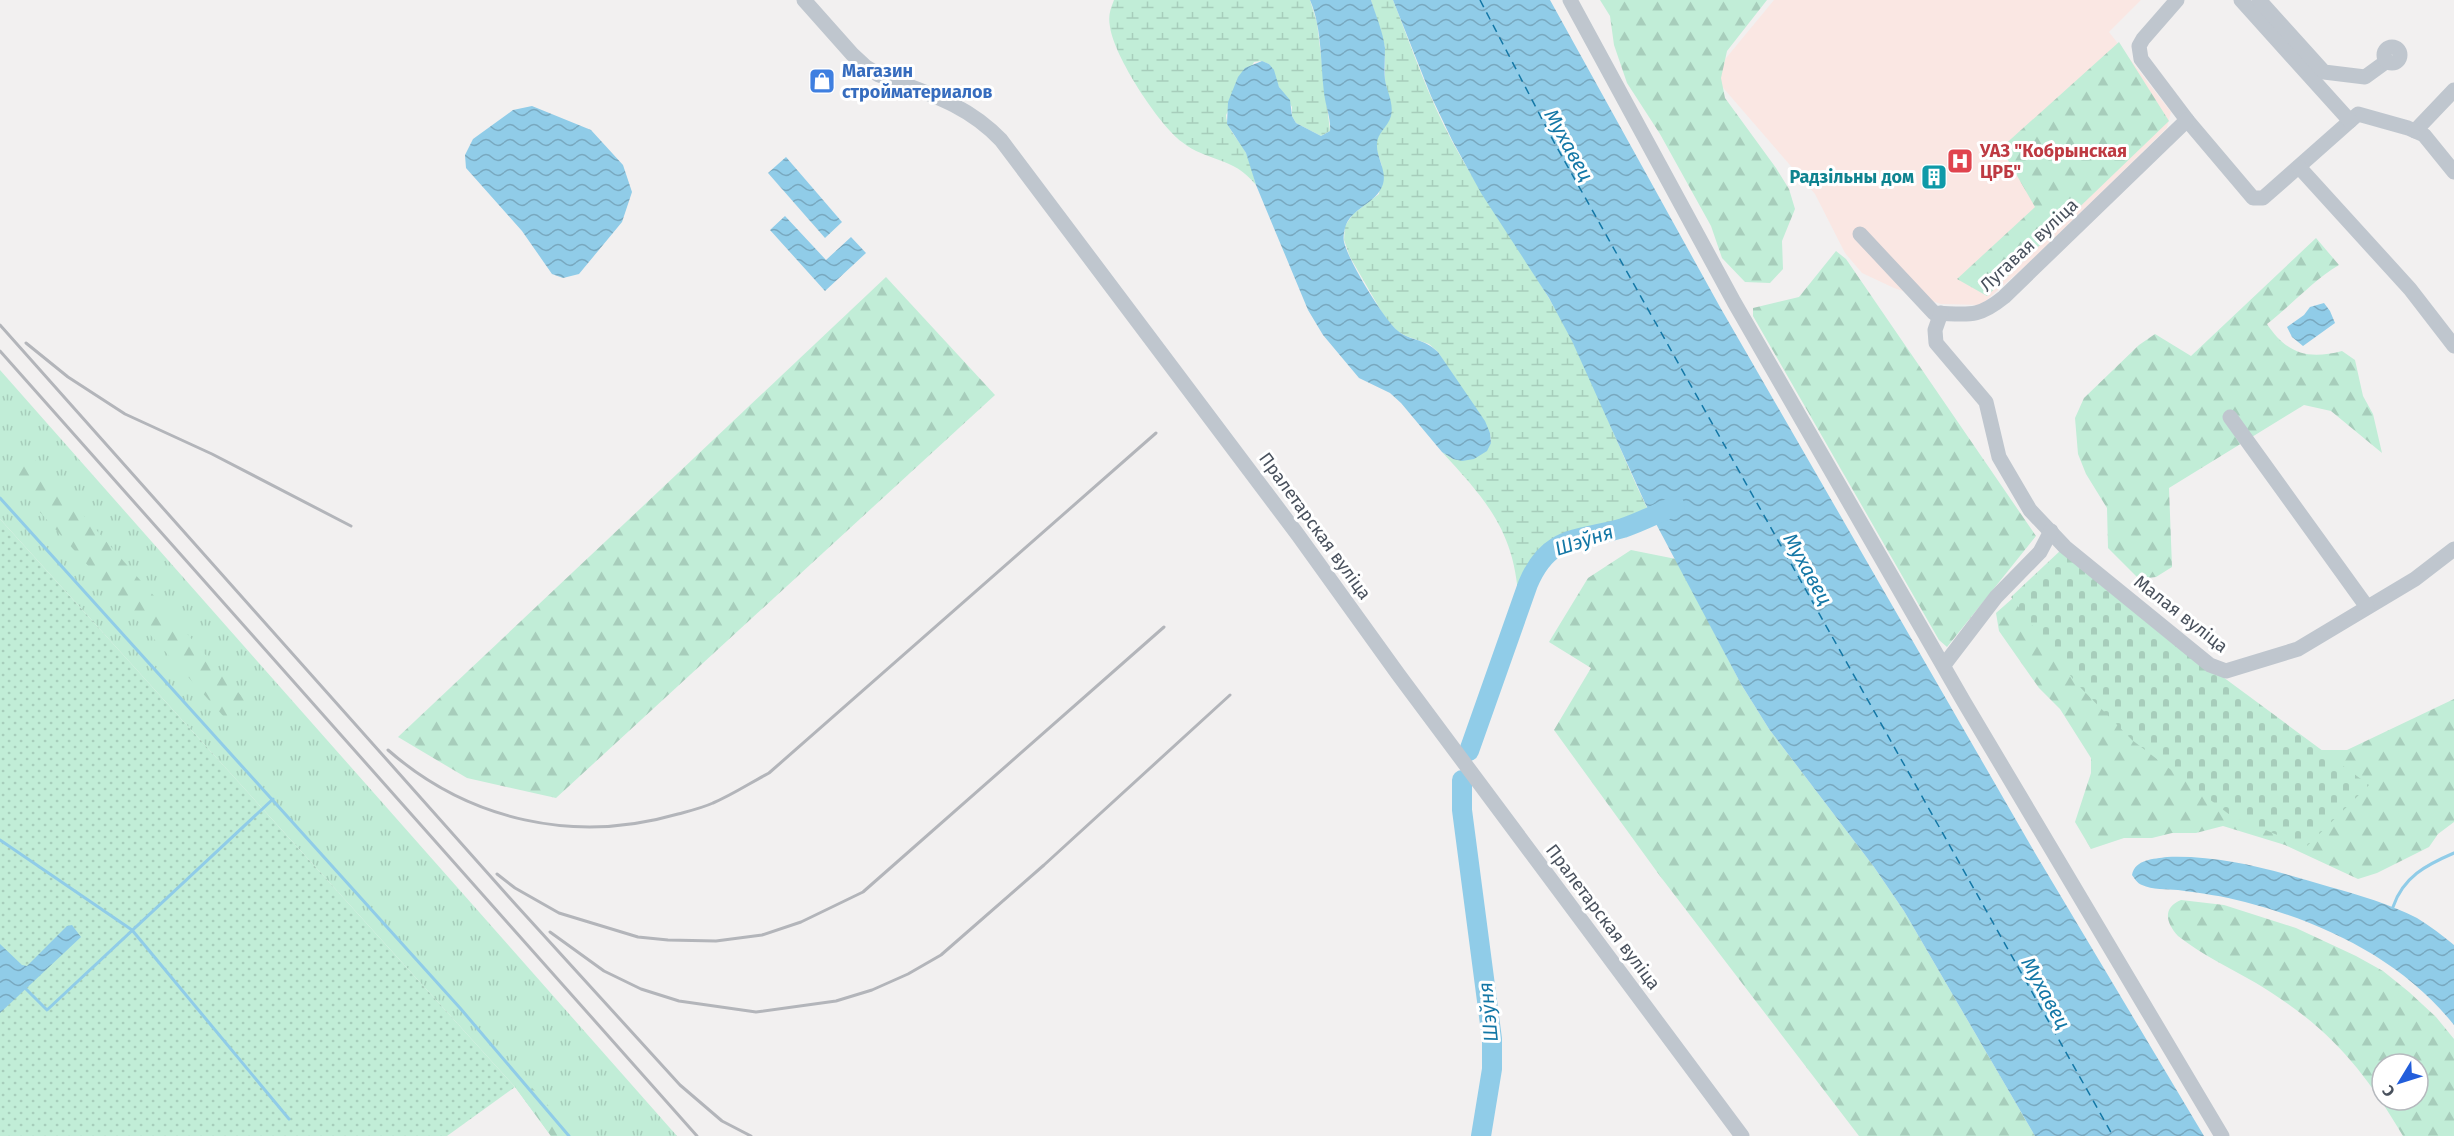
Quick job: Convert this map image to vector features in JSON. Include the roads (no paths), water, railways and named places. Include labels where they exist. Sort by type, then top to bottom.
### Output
[{"type":"street","name":"Пралетарская вуліца","points":[[804,0],[866,68],[968,111],[985,123],[1001,140],[1298,535],[1398,674],[1742,1136]]},
{"type":"street","points":[[1569,0],[1734,302],[2186,1079],[2222,1136]]},
{"type":"street","points":[[2177,0],[2139,46],[2141,59],[2187,120],[2253,198],[2263,198],[2354,118]]},
{"type":"street","points":[[2241,0],[2354,118],[2424,135],[2454,172]]},
{"type":"street","points":[[2259,0],[2324,72],[2365,77],[2387,61]]},
{"type":"street","points":[[2415,131],[2454,90]]},
{"type":"street","name":"Лугавая вуліца","points":[[1941,313],[1973,314],[1986,311],[2004,297],[2187,120]]},
{"type":"street","points":[[2299,167],[2410,289],[2454,346]]},
{"type":"street","points":[[1860,234],[1928,309],[1934,313],[1941,313]]},
{"type":"street","name":"Малая вуліца","points":[[1941,313],[1935,330],[1936,343],[1986,402],[1999,457],[2030,510],[2066,547],[2210,666],[2226,671],[2298,649],[2415,579],[2454,549]]},
{"type":"street","points":[[2230,417],[2367,607]]},
{"type":"street","points":[[1944,665],[1996,597],[2040,552],[2051,531]]},
{"type":"water","points":[[1310,0],[1371,0],[1384,42],[1385,80],[1392,111],[1390,120],[1377,144],[1384,174],[1383,184],[1380,191],[1348,221],[1344,231],[1344,242],[1359,275],[1392,325],[1403,334],[1427,344],[1438,352],[1485,421],[1491,443],[1487,451],[1474,459],[1462,461],[1453,459],[1442,452],[1401,403],[1390,393],[1359,378],[1323,335],[1308,310],[1256,185],[1246,153],[1227,124],[1228,102],[1238,77],[1245,68],[1262,61],[1274,70],[1279,87],[1290,100],[1292,116],[1296,123],[1321,136],[1330,131],[1323,87],[1319,36]]},
{"type":"water","name":"Мухавец","points":[[1393,0],[1550,0],[1720,307],[2035,853],[2204,1136],[2035,1136],[1904,911],[1874,867],[1769,729],[1741,684],[1645,503],[1572,341],[1549,298],[1481,193],[1452,140],[1431,96]]},
{"type":"water","points":[[532,106],[591,130],[623,165],[632,192],[622,222],[579,274],[563,278],[552,274],[522,231],[466,168],[465,155],[473,139],[513,110]]},
{"type":"water","points":[[786,157],[842,222],[825,238],[768,173]]},
{"type":"water","points":[[785,216],[826,260],[851,237],[866,253],[825,291],[770,230]]},
{"type":"water","points":[[2324,303],[2335,323],[2303,346],[2292,337],[2287,327],[2304,315],[2310,307]]},
{"type":"water","points":[[2167,857],[2229,861],[2270,870],[2374,900],[2417,918],[2454,945],[2454,1025],[2411,981],[2360,947],[2333,933],[2275,911],[2237,900],[2195,892],[2146,887],[2132,875],[2141,863]]},
{"type":"water","points":[[72,925],[81,937],[0,1013],[0,944],[22,965],[27,966],[67,926]]},
{"type":"waterway","points":[[0,498],[460,1008],[569,1136]]},
{"type":"waterway","name":"Шэўня","points":[[1469,751],[1528,584],[1545,556],[1567,542],[1623,528],[1675,506]]},
{"type":"waterway","name":"Шэўня","points":[[1462,780],[1462,810],[1492,1039],[1492,1069],[1481,1136]]},
{"type":"waterway","points":[[26,989],[47,1010],[273,799]]},
{"type":"waterway","points":[[0,840],[132,930],[289,1119]]},
{"type":"waterway","points":[[2393,907],[2409,880],[2425,867],[2454,853]]},
{"type":"railway","points":[[0,325],[517,906],[680,1085],[722,1121],[751,1136]]},
{"type":"railway","points":[[26,343],[68,377],[125,414],[212,454],[351,526]]},
{"type":"railway","points":[[0,351],[697,1136]]},
{"type":"railway","points":[[388,750],[419,774],[453,794],[488,809],[525,820],[562,826],[601,827],[639,823],[709,805],[769,773],[1156,433]]},
{"type":"railway","points":[[497,874],[515,888],[559,913],[638,937],[716,941],[762,935],[801,922],[863,892],[1164,627]]},
{"type":"railway","points":[[550,932],[604,971],[641,989],[679,1001],[756,1012],[836,1001],[872,990],[908,974],[941,955],[1044,865],[1230,695]]},
{"type":"place","name":"Магазин стройматериалов","points":[[822,81]]},
{"type":"place","name":"УАЗ \"Кобрынская ЦРБ\"","points":[[1960,161]]},
{"type":"place","name":"Радзільны дом","points":[[1934,177]]}]
